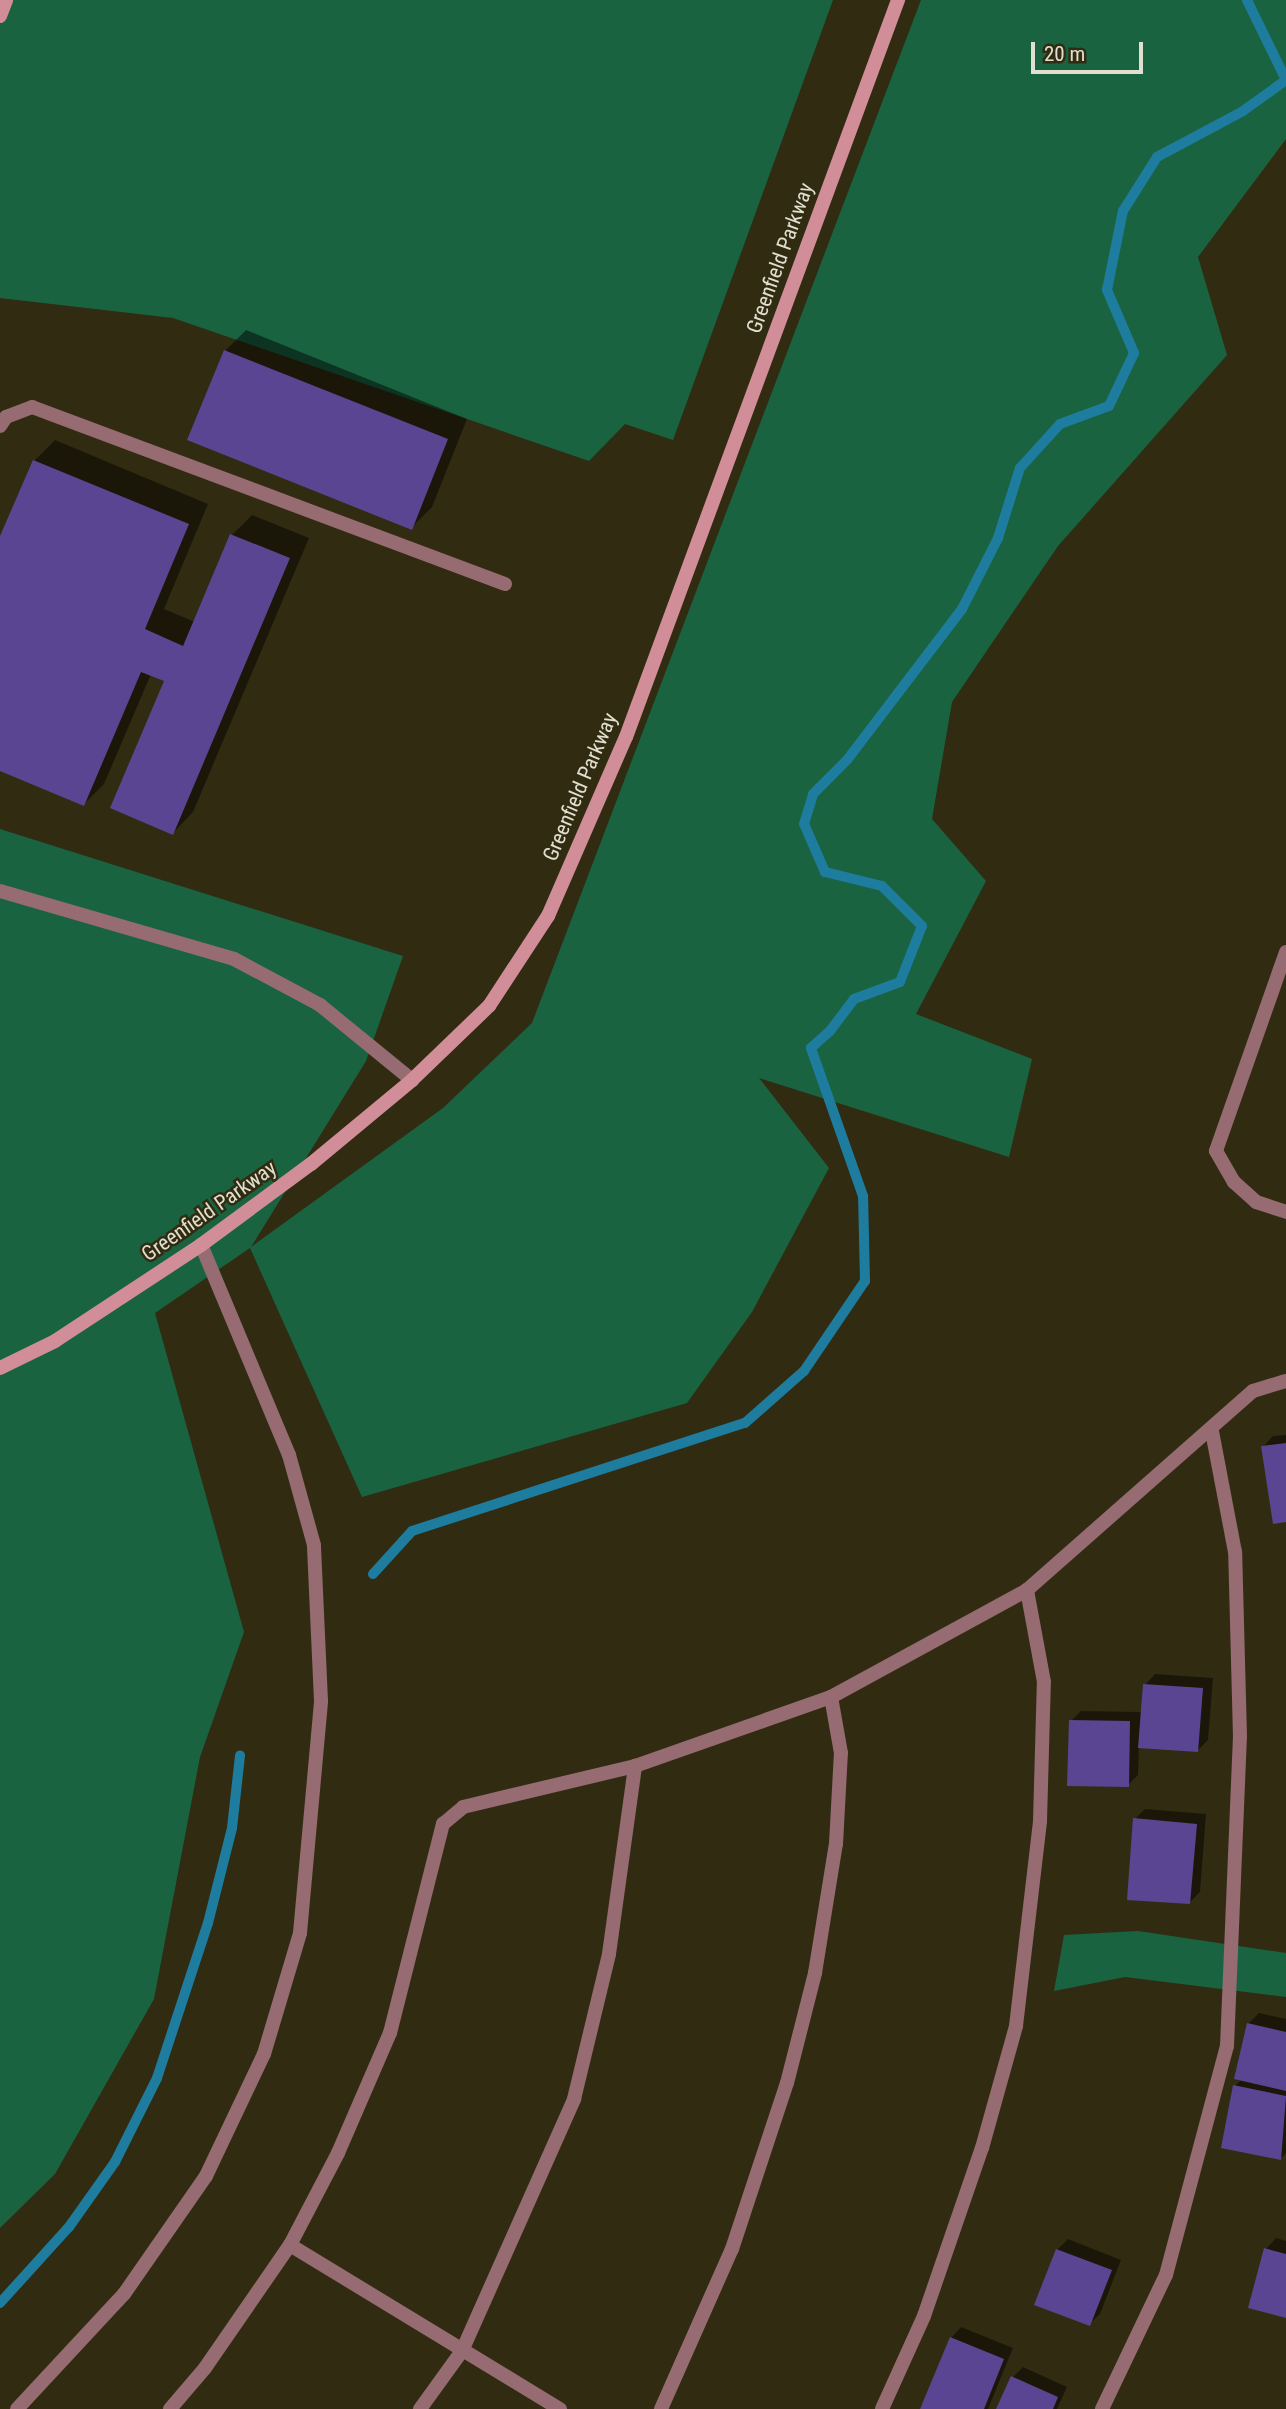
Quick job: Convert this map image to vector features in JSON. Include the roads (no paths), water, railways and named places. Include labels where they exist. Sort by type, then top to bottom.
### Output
[{"type":"main road","points":[[0,16],[6,0]]},
{"type":"main road","name":"Greenfield Parkway","points":[[0,1368],[55,1341],[201,1245],[311,1164],[412,1080],[489,1006],[548,916],[626,737],[898,0]]},
{"type":"street","points":[[0,426],[6,418],[33,408],[505,584]]},
{"type":"street","points":[[0,891],[234,958],[320,1005],[412,1080]]},
{"type":"street","points":[[1286,952],[1216,1151],[1234,1182],[1256,1202],[1286,1212]]},
{"type":"street","points":[[17,2409],[124,2294],[206,2176],[264,2054],[300,1933],[321,1701],[314,1545],[289,1455],[201,1245]]},
{"type":"street","points":[[170,2409],[205,2368],[290,2245],[338,2153],[390,2033],[443,1824],[463,1807],[635,1766],[831,1697],[1027,1590],[1212,1432],[1253,1391],[1286,1381]]},
{"type":"street","points":[[1102,2409],[1166,2275],[1227,2046],[1240,1737],[1235,1552],[1212,1432]]},
{"type":"street","points":[[882,2409],[933,2290],[982,2148],[1016,2026],[1040,1821],[1044,1696],[1027,1590]]},
{"type":"street","points":[[661,2409],[732,2249],[787,2083],[815,1973],[836,1844],[840,1766],[831,1697]]},
{"type":"street","points":[[419,2409],[462,2351],[574,2099],[609,1954],[635,1766]]},
{"type":"street","points":[[290,2245],[560,2409]]},
{"type":"waterway","points":[[373,1574],[412,1531],[745,1423],[804,1371],[865,1281],[863,1196],[811,1048],[830,1031],[854,999],[900,982],[922,926],[882,886],[825,872],[804,824],[813,794],[847,760],[962,609],[998,538],[1020,468],[1060,424],[1109,406],[1134,353],[1107,290],[1123,211],[1157,157],[1243,111],[1286,80],[1247,0]]},
{"type":"waterway","points":[[0,2303],[69,2227],[115,2162],[157,2078],[208,1923],[232,1828],[240,1755]]}]
